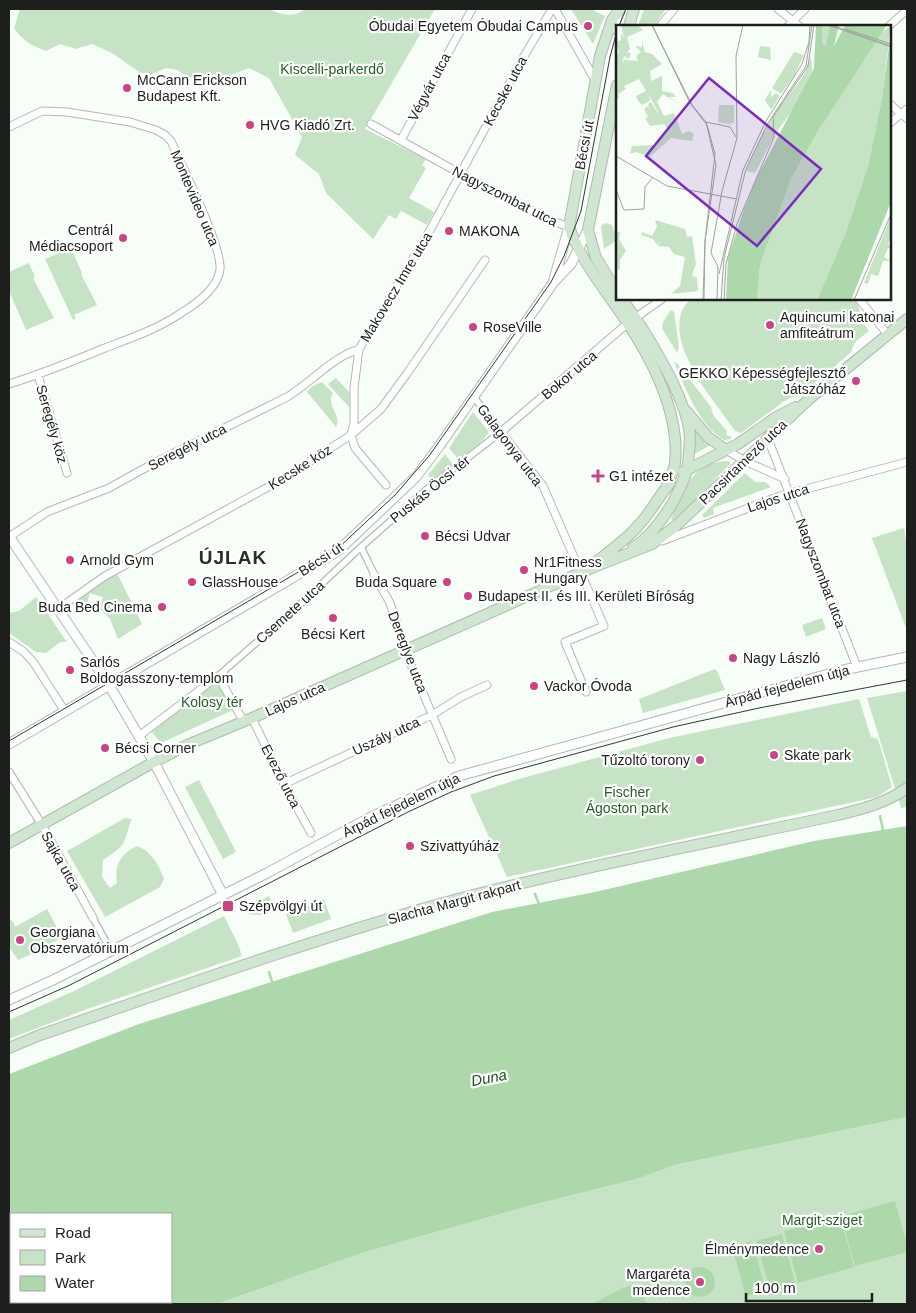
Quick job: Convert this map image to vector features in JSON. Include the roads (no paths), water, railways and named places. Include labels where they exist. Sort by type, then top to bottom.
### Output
[{"type":"main road","name":"Bécsi út","points":[[569,227],[600,56],[612,20],[620,9]]},
{"type":"main road","points":[[629,25],[634,9]]},
{"type":"main road","name":"Bécsi út","points":[[588,230],[616,90]]},
{"type":"main road","name":"Nagyszombat utca","points":[[569,227],[586,264],[632,321],[674,386],[684,408],[690,435],[687,470],[668,510],[658,525],[638,545],[618,558]]},
{"type":"main road","points":[[588,230],[596,258],[616,290]]},
{"type":"main road","name":"Nagyszombat utca","points":[[622,300],[664,389],[670,408],[673,423],[674,465],[666,488]]},
{"type":"main road","name":"Pacsirtamező utca","points":[[677,525],[809,399],[907,319]]},
{"type":"main road","name":"Pacsirtamező utca","points":[[666,488],[687,470],[726,450],[775,418],[809,399]]},
{"type":"main road","name":"Nagyszombat utca","points":[[684,408],[708,437],[726,450]]},
{"type":"main road","name":"Lajos utca","points":[[585,571],[638,527],[655,506],[666,488]]},
{"type":"main road","name":"Lajos utca","points":[[9,843],[187,745],[248,720],[585,571],[652,544],[677,525]]},
{"type":"main road","name":"Slachta Margit rakpart","points":[[9,1048],[40,1035],[319,939],[428,908],[590,868],[838,815],[880,804],[907,788]]},
{"type":"street","name":"Végvár utca","points":[[401,140],[472,9]]},
{"type":"street","points":[[554,9],[596,80]]},
{"type":"street","name":"Kecske utca","points":[[461,174],[523,58],[554,9]]},
{"type":"street","points":[[616,30],[620,9]]},
{"type":"street","points":[[661,25],[674,9]]},
{"type":"street","points":[[778,9],[793,24],[805,9]]},
{"type":"street","points":[[891,25],[907,10]]},
{"type":"street","points":[[582,54],[587,57],[600,56]]},
{"type":"street","points":[[891,105],[905,114],[891,122]]},
{"type":"street","name":"Montevideo utca","points":[[9,127],[42,111],[67,112],[130,122],[156,130],[165,135],[171,141],[208,224],[217,251],[220,268],[212,287],[180,314],[136,336],[38,375],[9,384]]},
{"type":"street","name":"Nagyszombat utca","points":[[371,124],[461,174],[553,221],[569,227]]},
{"type":"street","name":"Makovecz Imre utca","points":[[351,435],[354,423],[354,388],[359,349],[429,232],[461,174]]},
{"type":"street","name":"Bécsi út","points":[[553,283],[569,227]]},
{"type":"street","name":"Bécsi út","points":[[9,744],[338,551],[416,477],[553,283],[571,264],[588,230]]},
{"type":"street","name":"Kecske köz","points":[[58,608],[105,576],[278,481],[351,435],[381,409],[391,396],[485,260]]},
{"type":"street","points":[[571,264],[578,260],[586,264]]},
{"type":"street","name":"Bokor utca","points":[[502,432],[632,321],[661,300]]},
{"type":"street","points":[[860,300],[888,335]]},
{"type":"street","name":"Seregély utca","points":[[9,536],[47,512],[109,488],[156,462],[287,397],[341,356],[359,349]]},
{"type":"street","name":"Seregély köz","points":[[38,375],[67,473]]},
{"type":"street","name":"Galagonya utca","points":[[473,396],[543,486],[585,571],[604,626],[565,642],[586,692]]},
{"type":"street","name":"Puskás Öcsi tér","points":[[360,547],[427,489],[502,432]]},
{"type":"street","points":[[351,435],[355,448],[386,485]]},
{"type":"street","name":"Nagyszombat utca","points":[[768,439],[857,667]]},
{"type":"street","name":"Nagyszombat utca","points":[[726,450],[745,462]]},
{"type":"street","name":"Nagyszombat utca","points":[[714,456],[729,457],[745,462],[785,479]]},
{"type":"street","name":"Lajos utca","points":[[652,544],[734,512],[790,493],[907,462]]},
{"type":"street","points":[[9,536],[109,685],[154,762],[223,895]]},
{"type":"street","name":"Dereglye utca","points":[[360,547],[390,603],[406,649],[451,759]]},
{"type":"street","name":"Csemete utca","points":[[218,676],[296,608],[360,547]]},
{"type":"street","points":[[9,642],[24,652],[34,663],[64,710]]},
{"type":"street","name":"Árpád fejedelem útja","points":[[9,1000],[223,895],[318,847],[370,818],[459,776],[857,667],[907,657]]},
{"type":"street","points":[[139,736],[218,676],[248,720]]},
{"type":"street","name":"Uszály utca","points":[[284,784],[432,715],[487,685]]},
{"type":"street","name":"Evező utca","points":[[248,720],[311,833]]},
{"type":"street","name":"Sajka utca","points":[[9,772],[42,825],[111,951]]},
{"type":"water","name":"Duna","points":[[907,826],[907,1117],[675,1165],[637,1179],[525,1207],[365,1252],[217,1304],[9,1304],[9,1074],[139,1024],[492,912],[595,892],[814,841]]},
{"type":"water","points":[[895,1201],[907,1244],[907,1252],[855,1266],[841,1216]]},
{"type":"water","name":"Élménymedence","points":[[840,1216],[854,1267],[798,1283],[784,1231]]},
{"type":"water","points":[[782,1234],[795,1282],[770,1289],[756,1241]]},
{"type":"water","points":[[752,1241],[766,1291],[746,1296],[732,1246]]},
{"type":"water","name":"Margaréta medence","points":[[700,1267],[711,1271],[715,1282],[711,1293],[700,1297],[689,1293],[685,1282],[689,1271]]},
{"type":"water","points":[[632,1285],[642,1288],[646,1304],[592,1304],[623,1288]]},
{"type":"waterway","points":[[880,816],[883,830]]},
{"type":"waterway","points":[[535,894],[539,904]]},
{"type":"waterway","points":[[269,972],[273,985]]},
{"type":"tram line","points":[[619,25],[626,9]]},
{"type":"tram line","points":[[9,741],[336,550],[395,495],[429,456],[551,282],[564,256],[581,211],[610,57],[616,35]]},
{"type":"tram line","points":[[9,1012],[70,985],[408,812],[451,792],[494,776],[673,727],[759,708],[907,680]]},
{"type":"place","name":"Óbudai Egyetem Óbudai Campus","points":[[588,26]]},
{"type":"place","name":"McCann Erickson Budapest Kft.","points":[[127,88]]},
{"type":"place","name":"HVG Kiadó Zrt.","points":[[250,125]]},
{"type":"place","name":"MAKONA","points":[[449,231]]},
{"type":"place","name":"Centrál Médiacsoport","points":[[123,238]]},
{"type":"place","name":"Aquincumi katonai amfiteátrum","points":[[770,325]]},
{"type":"place","name":"RoseVille","points":[[473,327]]},
{"type":"place","name":"GEKKO Képességfejlesztő Játszóház","points":[[856,381]]},
{"type":"place","name":"G1 intézet","points":[[598,476]]},
{"type":"place","name":"Bécsi Udvar","points":[[425,536]]},
{"type":"place","name":"Arnold Gym","points":[[70,560]]},
{"type":"place","name":"Nr1Fitness Hungary","points":[[524,570]]},
{"type":"place","name":"GlassHouse","points":[[192,582]]},
{"type":"place","name":"Buda Square","points":[[447,582]]},
{"type":"place","name":"Budapest II. és III. Kerületi Bíróság","points":[[468,596]]},
{"type":"place","name":"Buda Bed Cinema","points":[[162,607]]},
{"type":"place","name":"Bécsi Kert","points":[[333,618]]},
{"type":"place","name":"Nagy László","points":[[733,658]]},
{"type":"place","name":"Sarlós Boldogasszony-templom","points":[[70,670]]},
{"type":"place","name":"Vackor Óvoda","points":[[534,686]]},
{"type":"place","name":"Bécsi Corner","points":[[105,748]]},
{"type":"place","name":"Skate park","points":[[774,755]]},
{"type":"place","name":"Tűzoltó torony","points":[[700,760]]},
{"type":"place","name":"Szivattyúház","points":[[410,846]]},
{"type":"place","name":"Szépvölgyi út","points":[[228,906]]},
{"type":"place","name":"Georgiana Obszervatórium","points":[[20,940]]},
{"type":"place","name":"Élménymedence","points":[[819,1249]]},
{"type":"place","name":"Margaréta medence","points":[[700,1282]]},
{"type":"district","name":"ÚJLAK","points":[[233,557]]},
{"type":"park label","name":"Kiscelli-parkerdő","points":[[332,69]]},
{"type":"park label","name":"Kolosy tér","points":[[212,702]]},
{"type":"park label","name":"Fischer Ágoston park","points":[[627,800]]},
{"type":"park label","name":"Margit-sziget","points":[[822,1220]]}]
